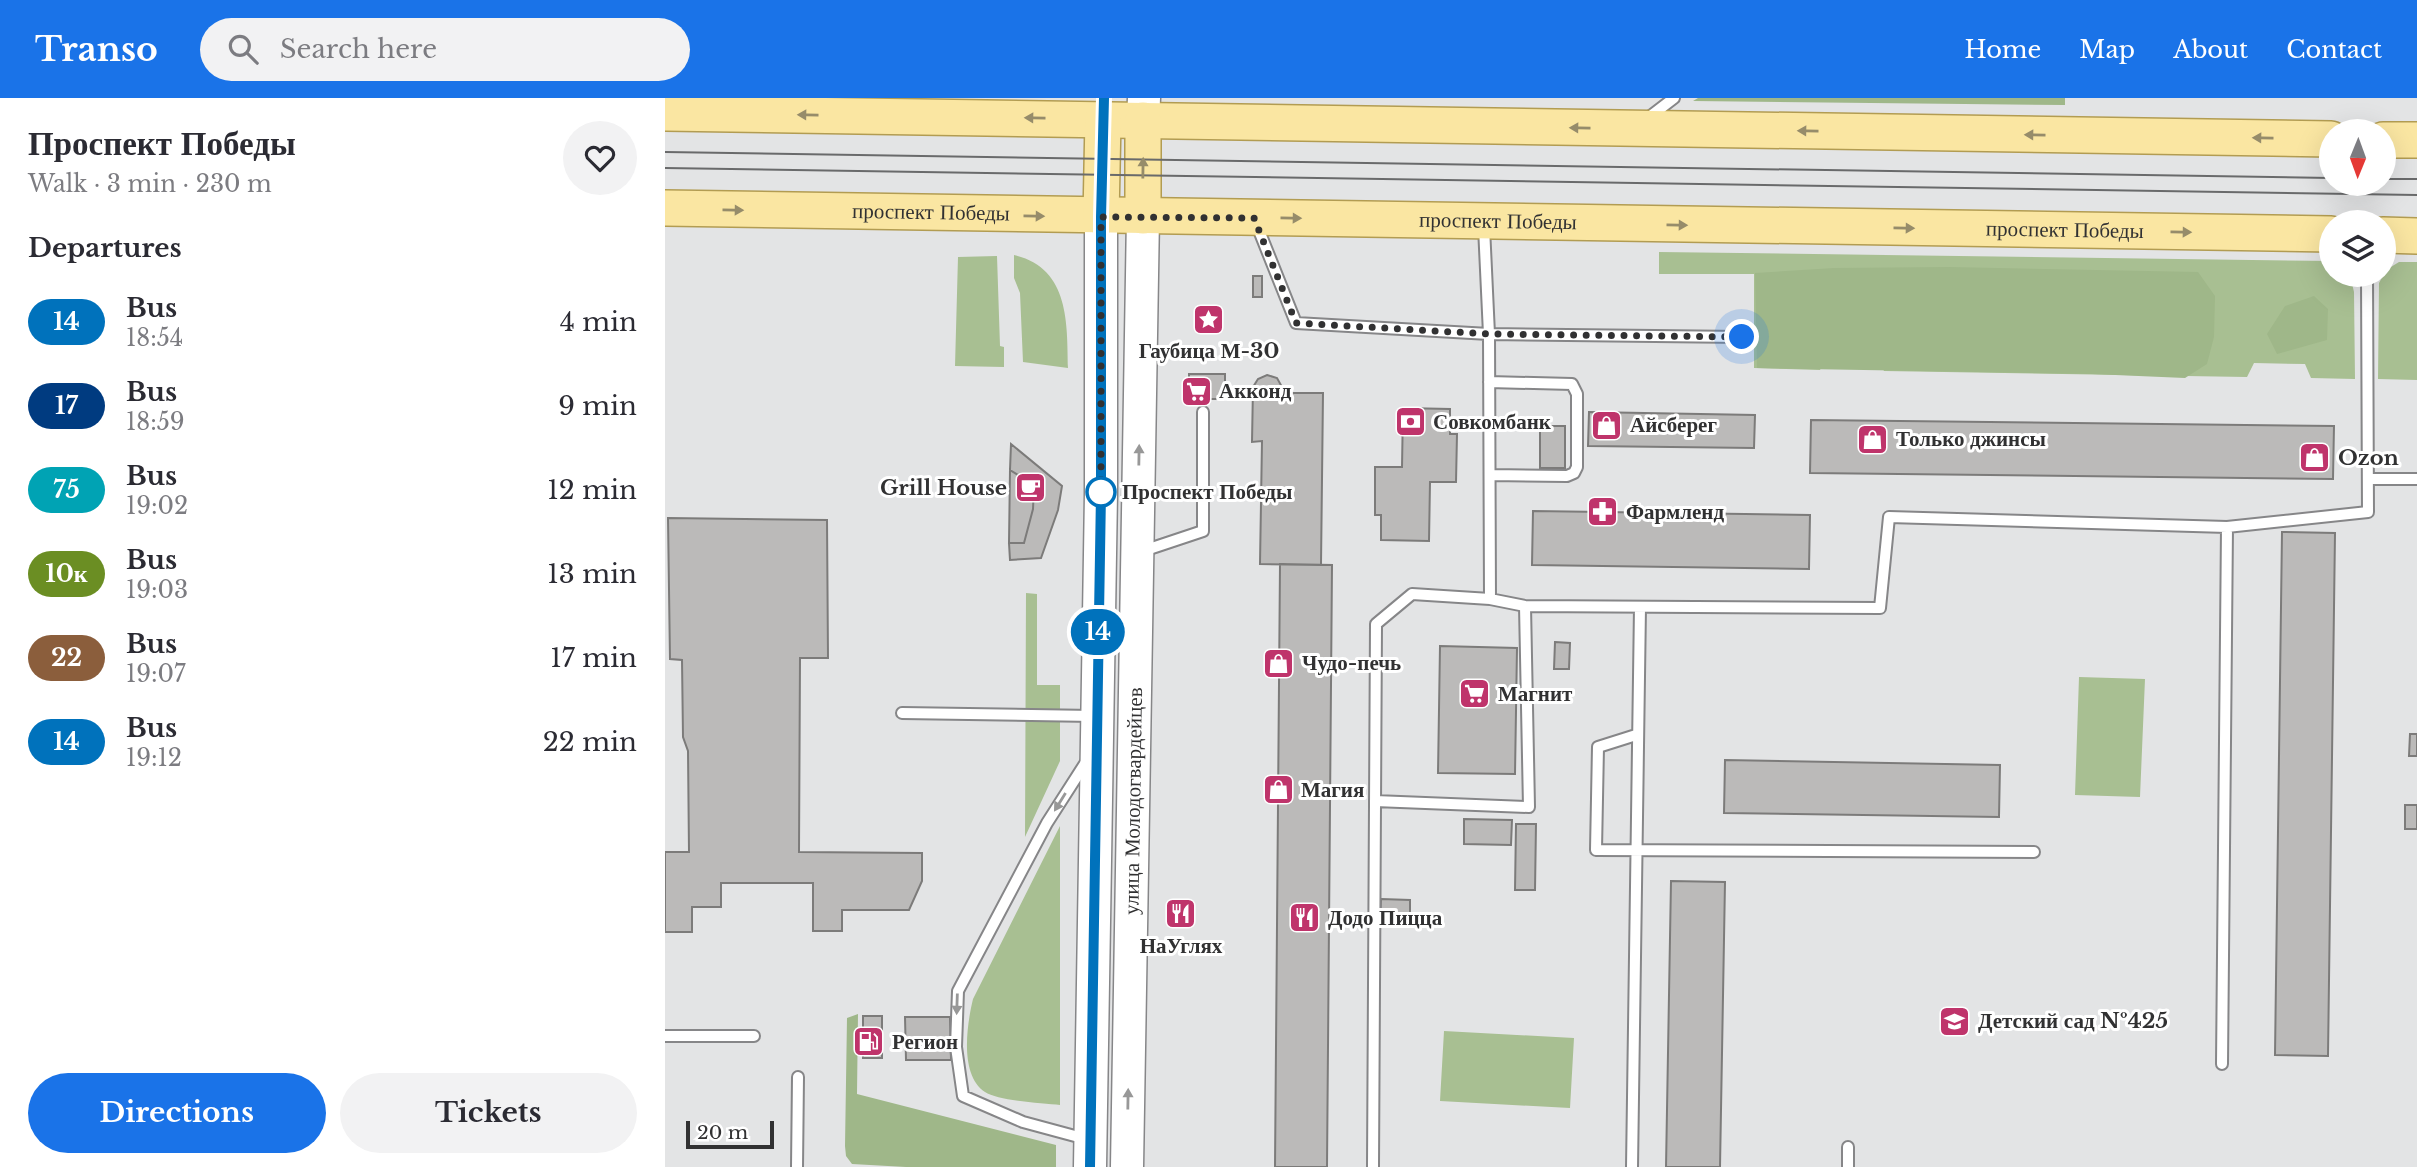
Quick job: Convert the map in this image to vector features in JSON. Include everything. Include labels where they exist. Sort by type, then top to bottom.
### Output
[{"type":"main road","points":[[665,113],[745,106],[1144,109],[1635,128],[2319,139]]},
{"type":"main road","name":"улица Молодогвардейцев","points":[[1090,1154],[1104,109]]},
{"type":"main road","name":"улица Молодогвардейцев","points":[[1127,1167],[1144,109]]},
{"type":"main road","points":[[2396,140],[2417,140]]},
{"type":"main road","name":"проспект Победы","points":[[665,208],[1101,217],[2319,234]]},
{"type":"main road","points":[[2396,235],[2417,236]]},
{"type":"lane","points":[[1635,128],[1674,98]]},
{"type":"lane","points":[[1254,218],[1296,323],[1489,334],[1742,337]]},
{"type":"lane","points":[[1484,222],[1489,334],[1490,598]]},
{"type":"lane","points":[[1373,1167],[1376,624],[1412,594],[1490,598],[1525,606],[1880,608],[1889,517],[2227,527],[2368,512],[2367,287]]},
{"type":"lane","points":[[1489,382],[1572,384],[1577,394],[1577,467],[1574,473],[1567,476],[1491,475]]},
{"type":"lane","points":[[1137,553],[1203,531],[1203,412]]},
{"type":"lane","points":[[2368,480],[2417,479]]},
{"type":"lane","points":[[2222,1065],[2227,527]]},
{"type":"lane","points":[[1375,801],[1529,807],[1525,606]]},
{"type":"lane","points":[[1632,1167],[1636,736],[1640,607]]},
{"type":"lane","points":[[902,713],[1097,730],[958,991],[956,1047],[963,1096],[1090,1154]]},
{"type":"lane","points":[[1636,736],[1598,747],[1596,850],[2033,852]]},
{"type":"lane","points":[[665,1036],[754,1036]]},
{"type":"lane","points":[[797,1167],[798,1077]]},
{"type":"lane","points":[[1848,1147],[1848,1167]]},
{"type":"green space","points":[[1698,98],[2065,98],[2065,105],[1693,101]]},
{"type":"green space","points":[[1659,252],[2319,261],[2319,287],[2353,287],[2355,379],[2311,378],[2305,364],[2254,363],[2247,377],[1884,371],[1877,357],[1827,356],[1820,370],[1754,368],[1754,274],[1659,274]]},
{"type":"green space","points":[[1014,255],[1032,262],[1046,272],[1055,285],[1065,316],[1068,368],[1023,362],[1020,293],[1014,278]]},
{"type":"green space","points":[[997,256],[1000,346],[1004,347],[1004,367],[955,366],[958,257]]},
{"type":"green space","points":[[2417,262],[2417,380],[2378,379],[2379,287],[2396,287],[2396,264]]},
{"type":"green space","points":[[1949,267],[2198,272],[2215,296],[2214,337],[2207,364],[2185,378],[1757,368],[1755,273],[1834,268]]},
{"type":"green space","points":[[2314,296],[2328,309],[2327,340],[2277,354],[2267,334],[2285,306]]},
{"type":"green space","points":[[1026,593],[1037,594],[1037,685],[1060,685],[1060,761],[1025,837]]},
{"type":"green space","points":[[2079,677],[2145,679],[2140,797],[2075,795]]},
{"type":"green space","points":[[1060,826],[1060,1105],[1010,1100],[985,1092],[971,1074],[967,1035],[973,999]]},
{"type":"green space","points":[[858,1014],[857,1094],[1056,1145],[1056,1167],[906,1167],[852,1164],[846,1156],[845,1146],[847,1018]]},
{"type":"green space","points":[[1444,1031],[1574,1038],[1570,1108],[1440,1101]]},
{"type":"building","points":[[1253,276],[1262,276],[1262,297],[1253,297]]},
{"type":"building","points":[[1189,374],[1225,374],[1225,399],[1189,399]]},
{"type":"building","points":[[1267,375],[1277,378],[1282,393],[1323,393],[1321,565],[1260,564],[1262,441],[1252,442],[1253,387],[1258,379]]},
{"type":"building","points":[[1403,408],[1450,409],[1450,434],[1457,434],[1456,482],[1430,482],[1429,541],[1381,540],[1381,515],[1375,515],[1375,467],[1402,467]]},
{"type":"building","points":[[1589,412],[1755,415],[1754,448],[1588,446]]},
{"type":"building","points":[[1811,420],[2334,426],[2333,479],[1810,473]]},
{"type":"building","points":[[1540,426],[1565,426],[1565,468],[1540,468]]},
{"type":"building","points":[[1011,444],[1062,486],[1058,510],[1041,558],[1010,560],[1009,543],[1024,543],[1033,509],[1034,485],[1010,470]]},
{"type":"building","points":[[1010,470],[1034,485],[1033,509],[1024,543],[1009,543]]},
{"type":"building","points":[[1533,511],[1810,515],[1809,569],[1532,565]]},
{"type":"building","points":[[668,518],[827,520],[828,658],[800,658],[799,852],[922,853],[922,881],[909,910],[842,910],[842,931],[813,931],[813,883],[721,883],[721,907],[692,907],[692,932],[665,932],[665,852],[689,852],[688,751],[683,737],[682,660],[670,659]]},
{"type":"building","points":[[2282,532],[2335,533],[2328,1056],[2275,1055]]},
{"type":"building","points":[[1280,564],[1332,565],[1327,1167],[1275,1167]]},
{"type":"building","points":[[1555,642],[1570,643],[1569,669],[1554,669]]},
{"type":"building","points":[[1440,646],[1517,648],[1515,774],[1438,773]]},
{"type":"building","points":[[2410,734],[2417,734],[2417,756],[2409,756]]},
{"type":"building","points":[[1725,760],[2000,765],[1999,817],[1724,813]]},
{"type":"building","points":[[2405,805],[2417,805],[2417,829],[2405,829]]},
{"type":"building","points":[[1464,819],[1512,820],[1511,845],[1464,844]]},
{"type":"building","points":[[1516,824],[1536,824],[1535,890],[1515,890]]},
{"type":"building","points":[[1671,881],[1725,882],[1720,1167],[1666,1167]]},
{"type":"building","points":[[1381,899],[1410,900],[1410,924],[1380,924]]},
{"type":"building","points":[[863,1016],[882,1016],[882,1058],[863,1058]]},
{"type":"building","points":[[905,1017],[950,1017],[951,1060],[906,1060]]},
{"type":"tram line","points":[[665,152],[2319,178]]},
{"type":"tram line","points":[[665,168],[2417,195]]},
{"type":"tram line","points":[[2396,179],[2417,179]]},
{"type":"bus line","name":"14","points":[[1090,1167],[1101,493],[1104,98]]},
{"type":"place","name":"Гаубица М-30","points":[[1209,319]]},
{"type":"place","name":"Акконд","points":[[1196,391]]},
{"type":"place","name":"Совкомбанк","points":[[1410,422]]},
{"type":"place","name":"Айсберег","points":[[1607,425]]},
{"type":"place","name":"Только джинсы","points":[[1873,439]]},
{"type":"place","name":"Ozon","points":[[2315,458]]},
{"type":"place","name":"Grill House","points":[[1030,488]]},
{"type":"place","name":"Проспект Победы","points":[[1101,492]]},
{"type":"place","name":"Фармленд","points":[[1603,512]]},
{"type":"place","name":"Чудо-печь","points":[[1279,663]]},
{"type":"place","name":"Магнит","points":[[1475,694]]},
{"type":"place","name":"Магия","points":[[1278,790]]},
{"type":"place","name":"НаУглях","points":[[1181,914]]},
{"type":"place","name":"Додо Пицца","points":[[1305,918]]},
{"type":"place","name":"Детский сад №425","points":[[1955,1021]]},
{"type":"place","name":"Регион","points":[[869,1042]]},
{"type":"route","points":[[1101,492],[1101,217],[1254,218],[1296,323],[1489,334],[1742,337]]}]
